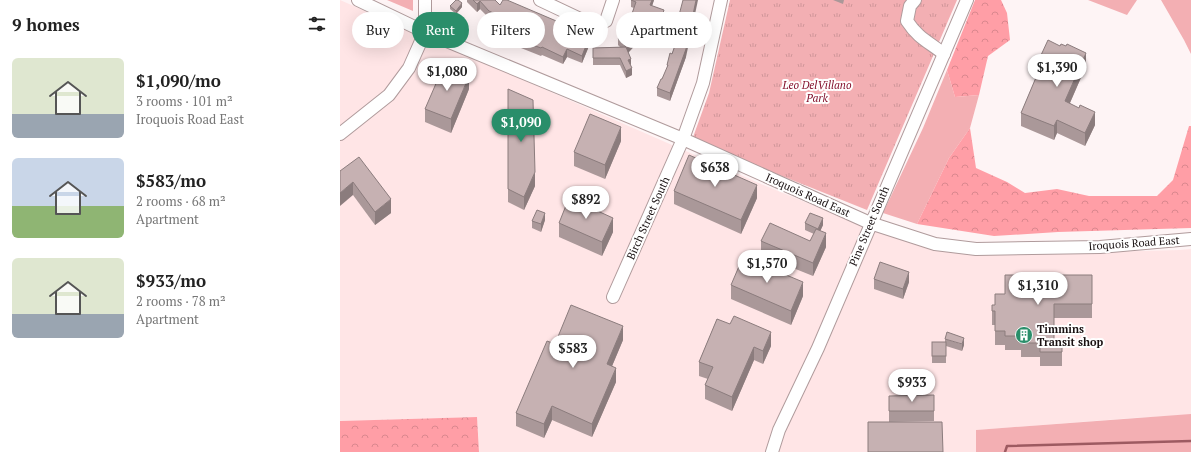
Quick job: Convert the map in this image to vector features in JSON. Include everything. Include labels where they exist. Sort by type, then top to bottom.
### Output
[{"type":"street","name":"Iroquois Road East","points":[[358,0],[412,26]]},
{"type":"street","points":[[425,0],[425,12]]},
{"type":"street","points":[[540,0],[595,26],[606,21],[613,0]]},
{"type":"street","name":"Birch Street South","points":[[613,296],[684,139],[703,83],[721,0]]},
{"type":"street","points":[[915,0],[910,6],[906,21],[921,38],[932,44],[944,54]]},
{"type":"street","name":"Pine Street South","points":[[772,452],[779,430],[818,348],[870,223],[967,0]]},
{"type":"street","points":[[340,134],[389,95],[409,68],[417,48]]},
{"type":"street","name":"Iroquois Road East","points":[[463,48],[684,139],[870,223],[935,244],[976,249],[1100,247],[1191,239]]},
{"type":"shaded area","points":[[340,0],[367,12],[352,12],[352,48],[404,48],[404,28],[412,31],[412,48],[450,48],[766,186],[856,223],[972,255],[1191,249],[1191,415],[976,430],[976,452],[479,452],[477,417],[340,421]]},
{"type":"green space","points":[[387,0],[413,0],[413,11]]},
{"type":"green space","name":"Leo DelVillano Park","points":[[730,0],[957,0],[867,210],[692,140],[709,93]]},
{"type":"green space","points":[[975,0],[1001,0],[1007,13],[1010,40],[988,56],[979,95],[955,97],[947,70]]},
{"type":"green space","points":[[1088,0],[1137,0],[1127,15]]},
{"type":"green space","points":[[1161,0],[1191,0],[1191,54],[1184,40]]},
{"type":"green space","points":[[947,70],[955,97],[979,95],[970,128],[949,158],[917,224],[883,213],[923,128]]},
{"type":"green space","points":[[1189,126],[1191,126],[1191,228],[1058,232],[994,236],[917,224],[949,158],[970,128],[976,168],[1007,182],[1025,193],[1057,189],[1089,196],[1157,196],[1173,180]]},
{"type":"green space","points":[[1191,414],[1191,452],[976,452],[976,430]]},
{"type":"green space","points":[[477,417],[479,452],[340,452],[340,421]]},
{"type":"building","points":[[456,0],[462,3],[456,11],[450,6]]},
{"type":"building","points":[[473,0],[495,0],[500,5],[503,0],[507,0],[535,12],[491,12],[480,1],[477,4]]},
{"type":"building","points":[[631,0],[652,0],[650,5],[664,10],[663,12],[633,12],[636,2]]},
{"type":"building","points":[[683,0],[696,0],[694,12],[680,12]]},
{"type":"building","points":[[545,16],[553,20],[553,48],[585,48],[582,56],[567,49],[563,57],[544,48]]},
{"type":"building","points":[[1048,40],[1060,46],[1061,44],[1066,46],[1067,44],[1086,53],[1065,101],[1079,108],[1080,105],[1095,112],[1085,133],[1057,120],[1054,126],[1021,113],[1040,68],[1036,66]]},
{"type":"building","points":[[593,48],[626,48],[631,59],[628,60],[632,68],[626,71],[620,58],[593,58]]},
{"type":"building","points":[[674,48],[686,48],[670,93],[657,88],[668,65],[670,53],[672,54]]},
{"type":"building","points":[[444,65],[469,76],[451,119],[425,109]]},
{"type":"building","points":[[508,89],[533,100],[535,172],[524,197],[508,189]]},
{"type":"building","points":[[590,114],[621,127],[605,165],[574,152]]},
{"type":"building","points":[[689,155],[757,185],[741,220],[674,191]]},
{"type":"building","points":[[359,157],[391,199],[375,212],[353,182],[340,193],[340,171]]},
{"type":"building","points":[[569,198],[613,218],[602,242],[559,223]]},
{"type":"building","points":[[537,210],[545,213],[541,224],[532,221]]},
{"type":"building","points":[[810,213],[823,218],[818,229],[805,223]]},
{"type":"building","points":[[770,223],[810,241],[816,229],[826,233],[813,263],[761,241]]},
{"type":"building","points":[[743,257],[803,282],[791,311],[731,285]]},
{"type":"building","points":[[880,262],[909,272],[903,289],[874,279]]},
{"type":"building","name":"Timmins Transit shop","points":[[1005,275],[1092,275],[1092,304],[1054,304],[1054,342],[1062,342],[1062,352],[1040,352],[1040,343],[1021,343],[1021,336],[1005,336],[1005,331],[995,331],[995,311],[992,311],[992,305],[995,305],[995,294],[1005,294]]},
{"type":"building","points":[[571,305],[623,326],[607,364],[616,368],[592,424],[552,406],[544,424],[516,413],[547,341],[555,344]]},
{"type":"building","points":[[734,316],[771,332],[763,351],[754,347],[732,397],[705,385],[713,367],[699,362],[717,319],[730,324]]},
{"type":"building","points":[[947,332],[964,338],[962,344],[945,339]]},
{"type":"building","points":[[932,342],[946,342],[946,356],[932,356]]},
{"type":"building","points":[[934,395],[934,411],[889,411],[889,396]]},
{"type":"building","points":[[868,422],[942,422],[943,452],[868,452]]},
{"type":"waterway","points":[[1005,452],[1007,446],[1191,441]]},
{"type":"place","name":"Timmins Transit shop","points":[[1024,335]]}]
